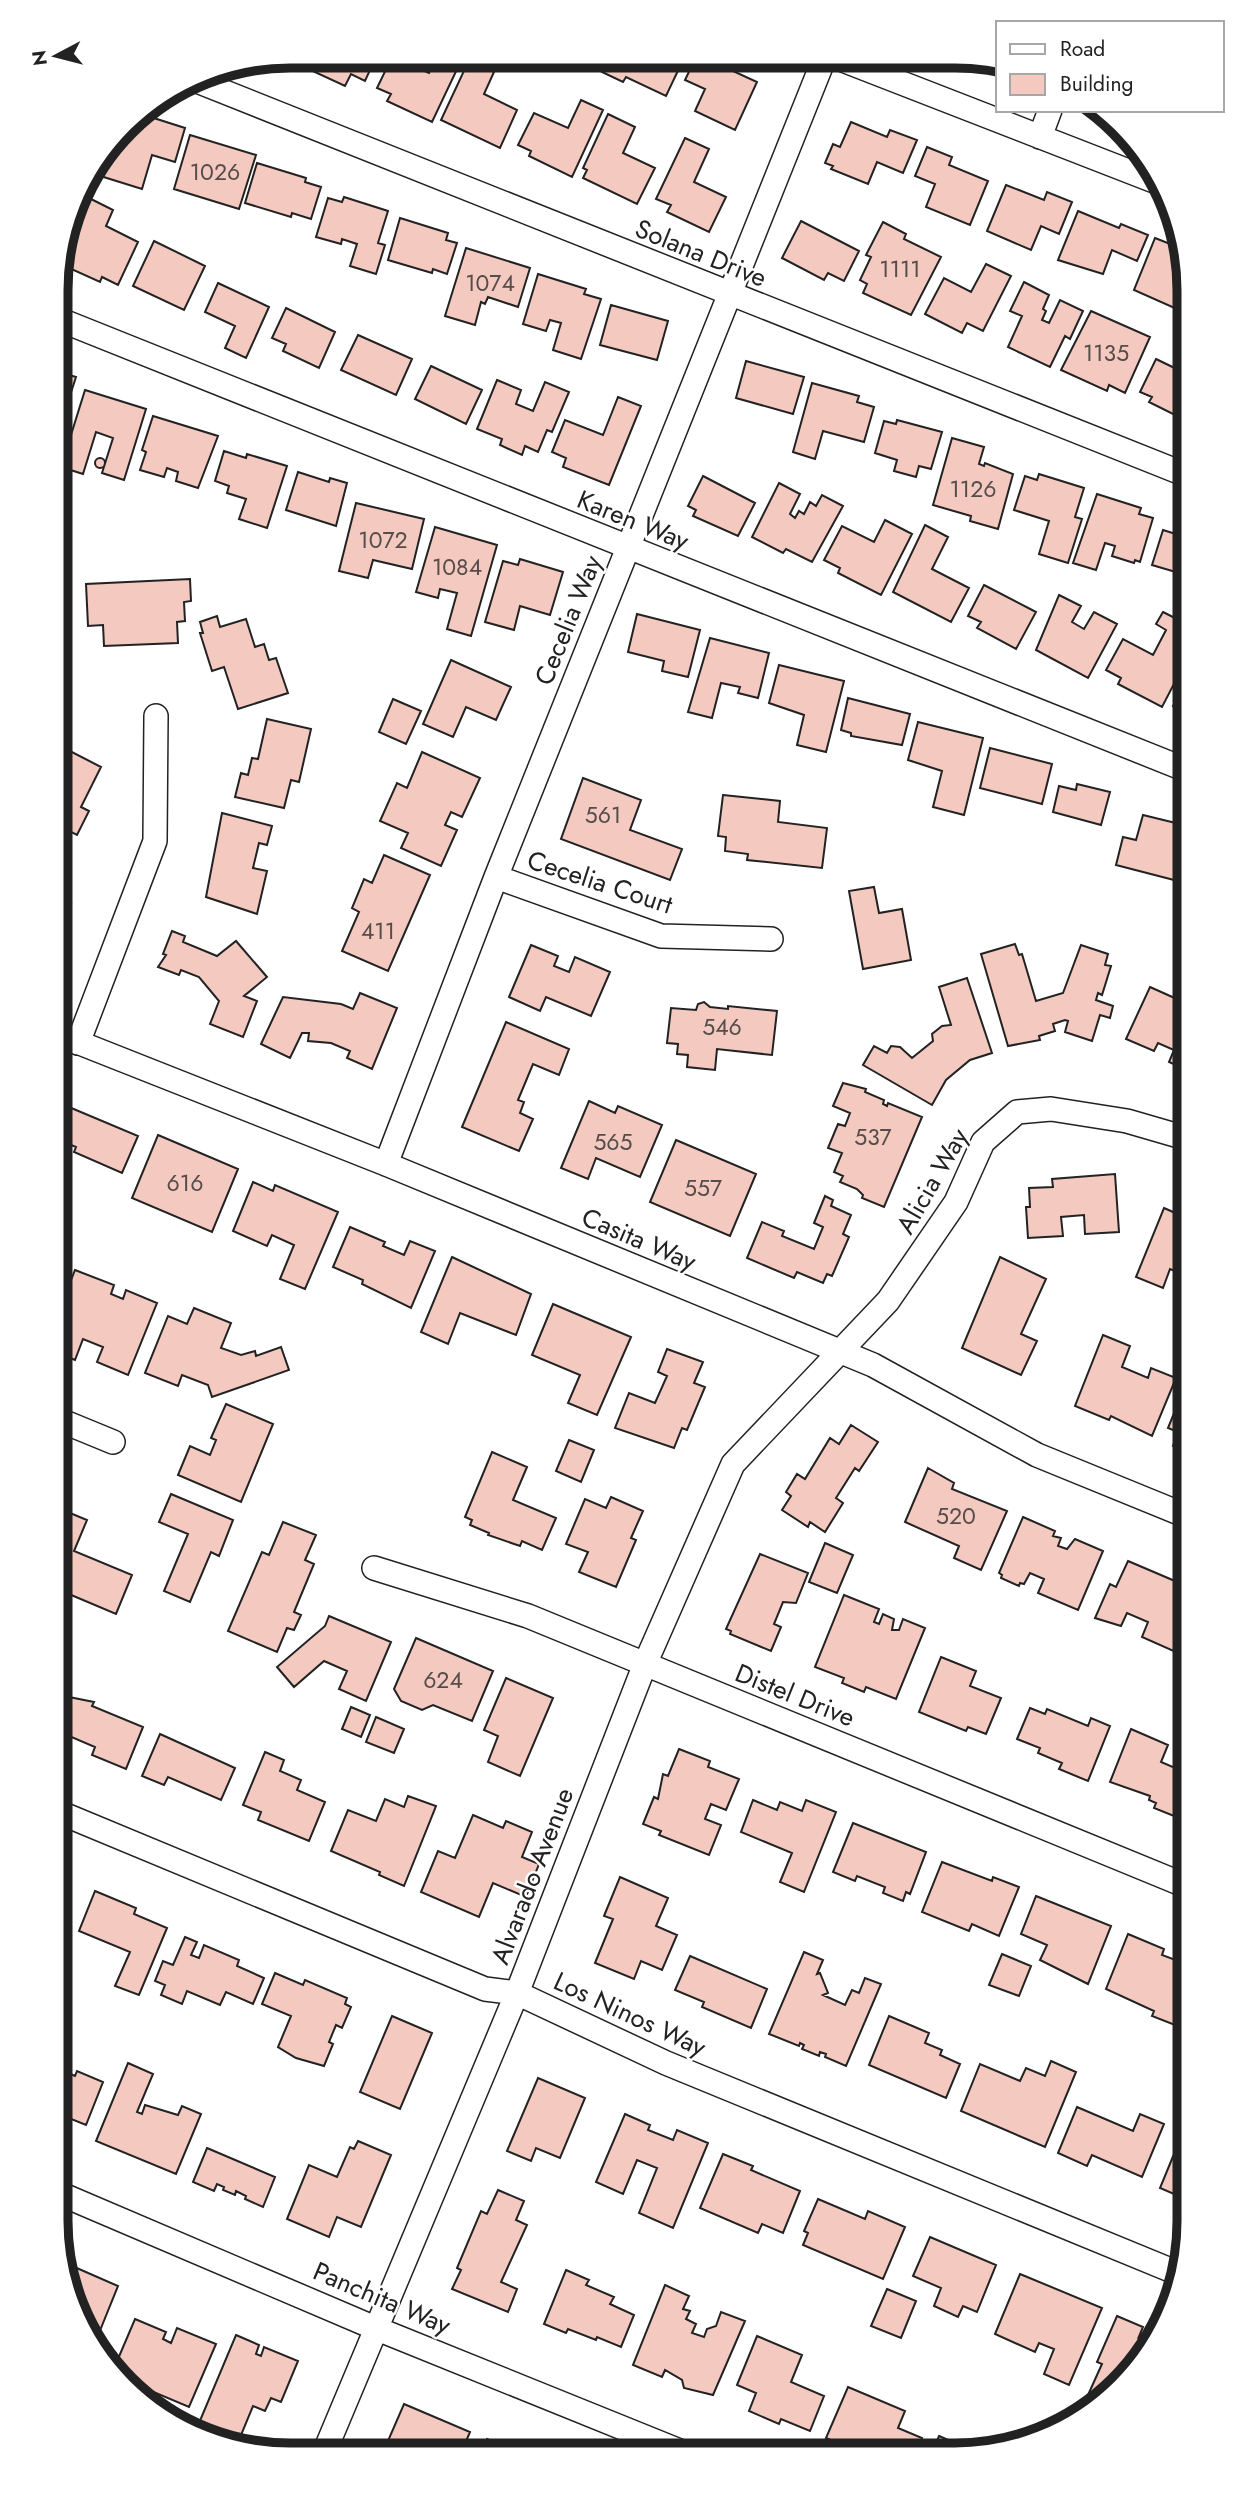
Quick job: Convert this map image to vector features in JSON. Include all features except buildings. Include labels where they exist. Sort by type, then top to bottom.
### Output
[{"type":"street","name":"Cecelia Way","points":[[386,1164],[496,877],[727,294],[820,68]]},
{"type":"street","points":[[861,68],[1145,178]]},
{"type":"street","name":"Solana Drive","points":[[207,85],[1177,471]]},
{"type":"street","points":[[1040,138],[1050,112]]},
{"type":"street","name":"Karen Way","points":[[69,323],[1177,766]]},
{"type":"street","points":[[69,1038],[155,841],[156,716]]},
{"type":"street","name":"Cecelia Court","points":[[496,877],[661,936],[771,939]]},
{"type":"street","name":"Casita Way","points":[[69,1039],[386,1164],[873,1365],[1037,1455],[1176,1512]]},
{"type":"street","name":"Alicia Way","points":[[841,1352],[888,1301],[928,1247],[956,1202],[983,1142],[1017,1112],[1064,1111],[1128,1121],[1177,1135]]},
{"type":"street","name":"Alvarado Avenue","points":[[328,2443],[517,1993],[645,1664],[733,1464],[841,1352]]},
{"type":"street","points":[[68,1424],[113,1442]]},
{"type":"street","name":"Distel Drive","points":[[374,1568],[528,1616],[1176,1882]]},
{"type":"street","name":"Los Ninos Way","points":[[68,1816],[485,1989],[517,1993],[666,2063],[1171,2270]]},
{"type":"street","name":"Panchita Way","points":[[68,2197],[376,2328],[660,2443]]}]
